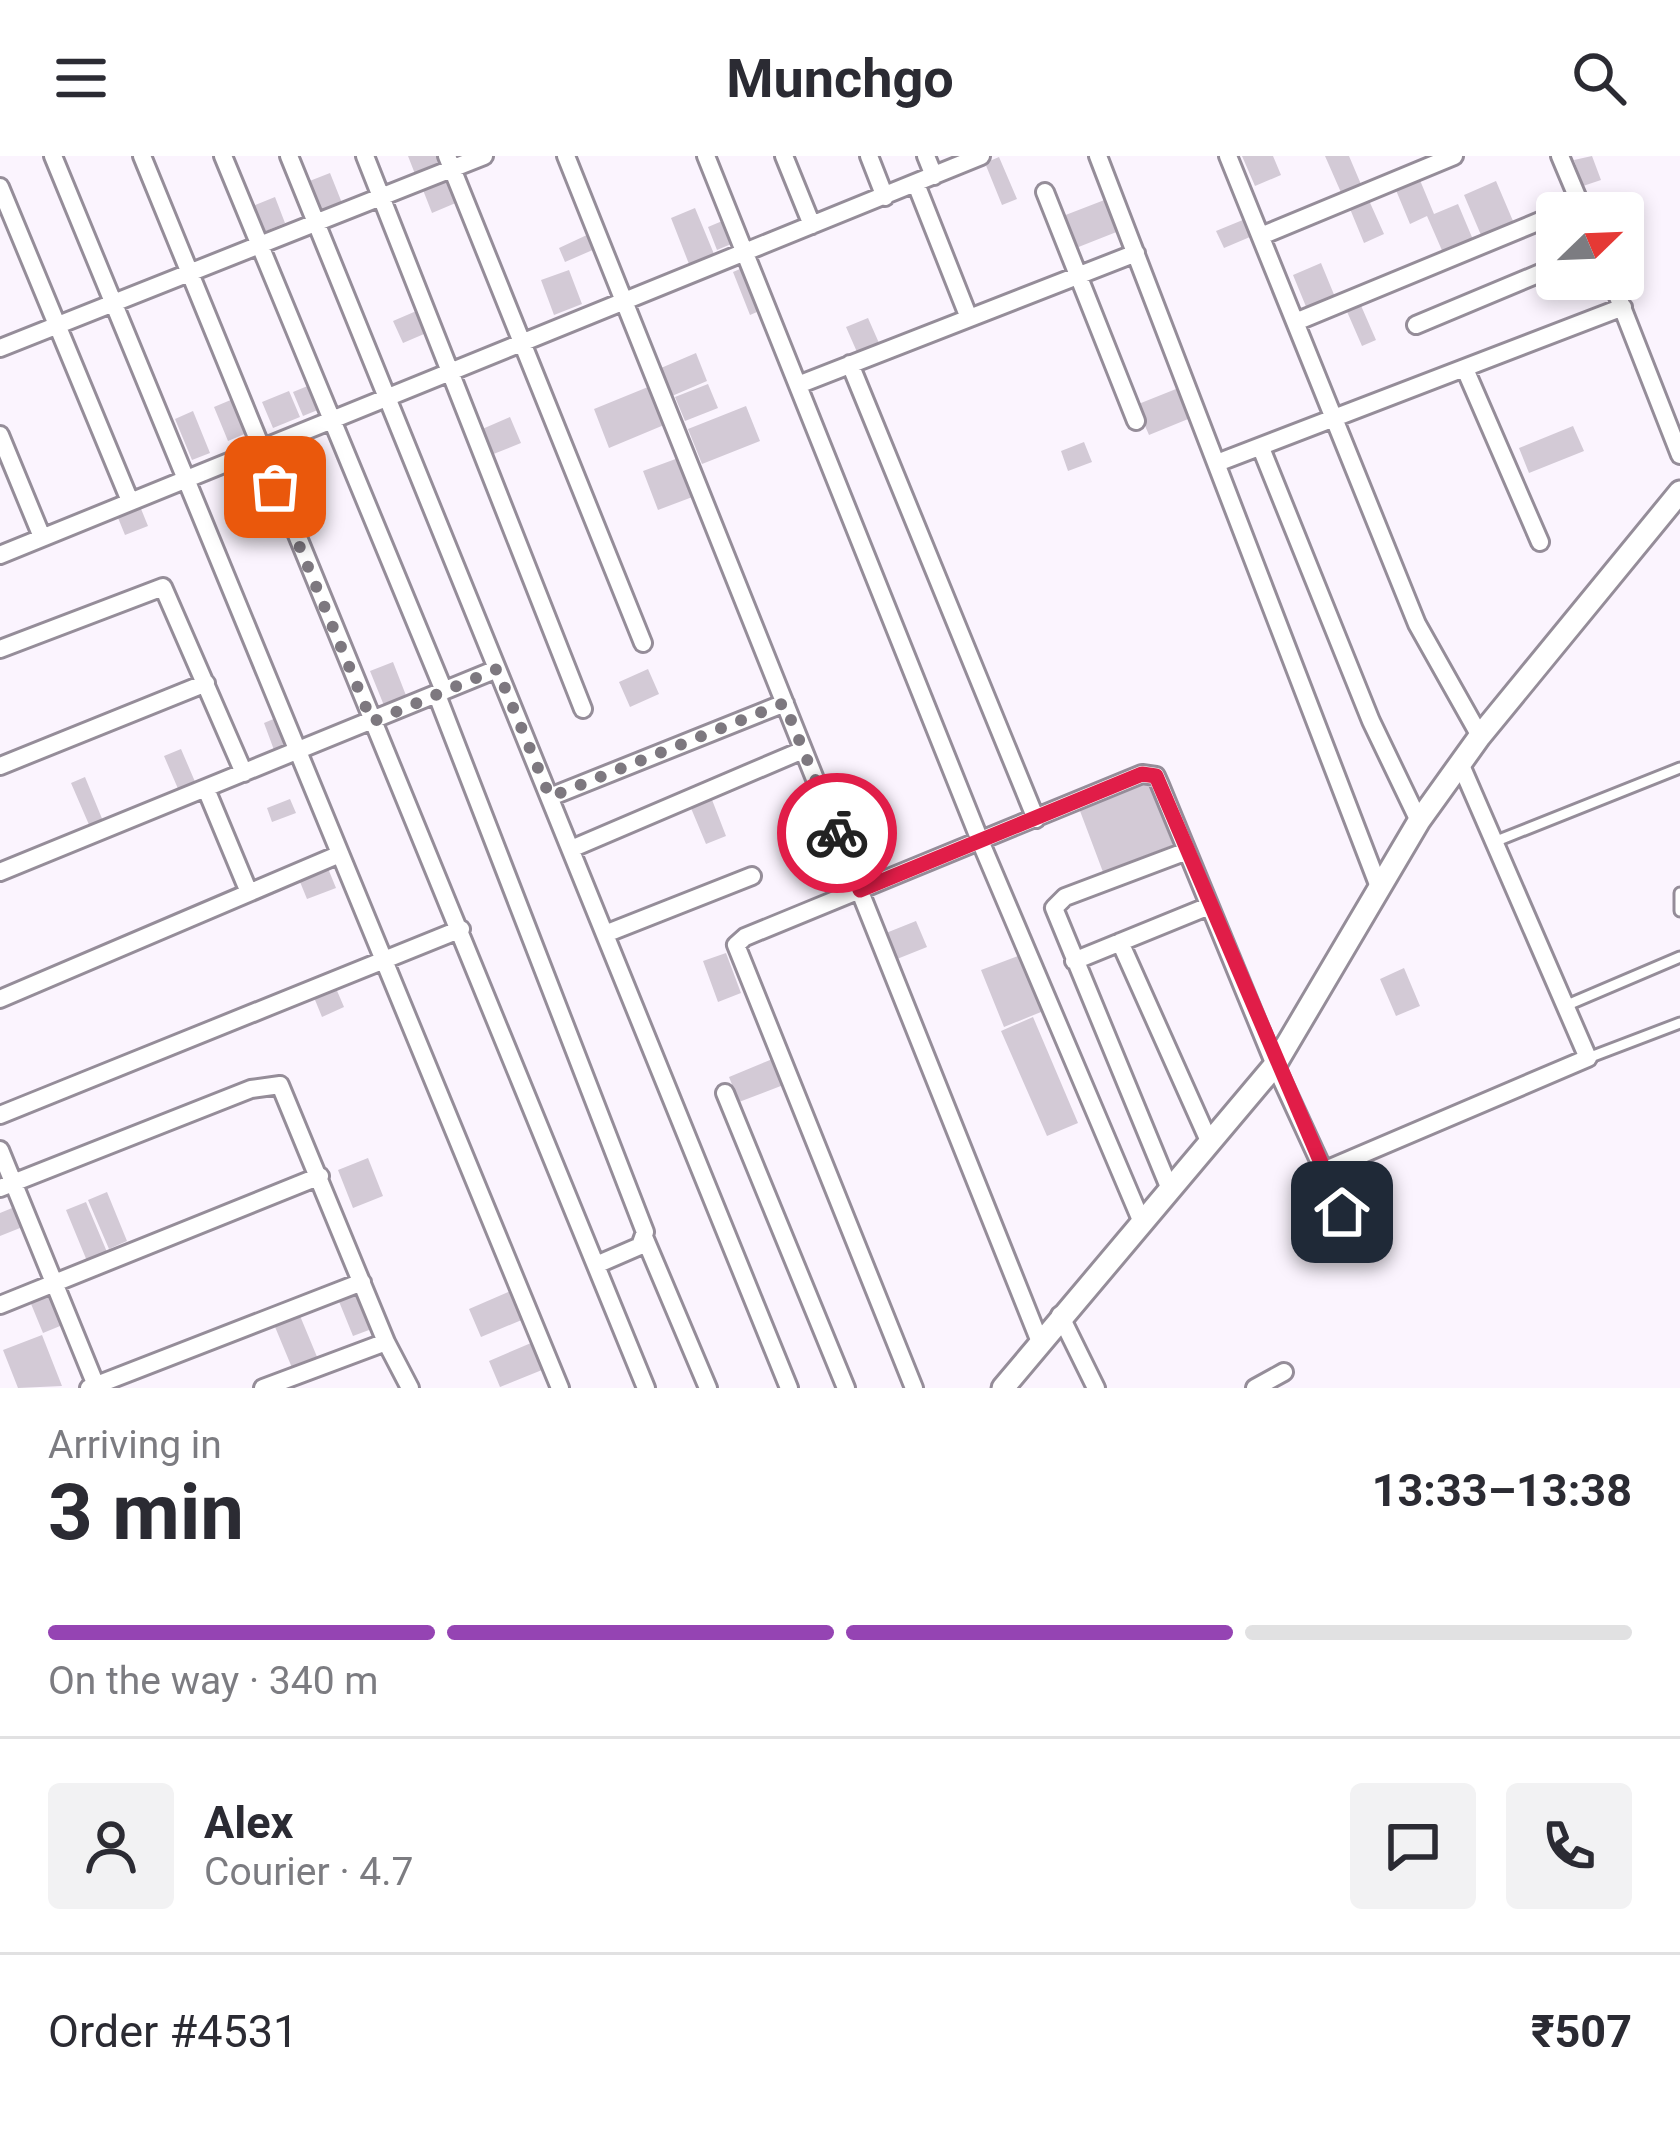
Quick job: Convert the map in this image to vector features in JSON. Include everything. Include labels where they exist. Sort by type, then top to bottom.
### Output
[{"type":"street","points":[[53,156],[560,1388]]},
{"type":"street","points":[[142,156],[646,1388]]},
{"type":"street","points":[[224,156],[441,693],[645,1239],[708,1388]]},
{"type":"street","points":[[289,156],[789,1388]]},
{"type":"street","points":[[365,156],[583,709]]},
{"type":"street","points":[[0,348],[381,196],[450,162],[484,156]]},
{"type":"street","points":[[566,156],[1040,1342]]},
{"type":"street","points":[[706,156],[981,843],[1141,1220]]},
{"type":"street","points":[[784,156],[812,225]]},
{"type":"street","points":[[869,156],[886,197]]},
{"type":"street","points":[[926,156],[925,180],[969,318]]},
{"type":"street","points":[[0,554],[981,156]]},
{"type":"street","points":[[1098,156],[1379,887]]},
{"type":"street","points":[[1228,156],[1418,624],[1480,736]]},
{"type":"street","points":[[1261,236],[1454,156]]},
{"type":"street","points":[[1560,156],[1575,192]]},
{"type":"street","points":[[450,162],[643,643]]},
{"type":"street","points":[[0,187],[130,501]]},
{"type":"street","points":[[1045,192],[1136,421]]},
{"type":"street","points":[[1298,321],[1536,222]]},
{"type":"street","points":[[798,385],[1136,253]]},
{"type":"street","points":[[1416,325],[1536,275]]},
{"type":"street","points":[[1620,300],[1680,455]]},
{"type":"street","points":[[1217,463],[1623,307]]},
{"type":"street","points":[[850,364],[1036,819]]},
{"type":"street","points":[[1465,369],[1540,542]]},
{"type":"street","points":[[0,435],[42,537]]},
{"type":"street","points":[[1261,448],[1371,721],[1419,821]]},
{"type":"street","points":[[1007,1386],[1060,1315],[1275,1065],[1419,821],[1480,736],[1680,492]]},
{"type":"street","points":[[0,649],[164,587],[244,773]]},
{"type":"street","points":[[0,872],[497,669]]},
{"type":"street","points":[[0,766],[206,683]]},
{"type":"street","points":[[550,797],[784,703]]},
{"type":"street","points":[[571,848],[803,750]]},
{"type":"street","points":[[1323,1172],[1588,1058],[1460,763]]},
{"type":"street","points":[[914,1388],[736,955],[736,945],[745,937],[1149,773],[1160,785],[1275,1065],[1361,1252]]},
{"type":"street","points":[[206,789],[248,890]]},
{"type":"street","points":[[1168,1186],[1055,916],[1057,903],[1187,851]]},
{"type":"street","points":[[0,999],[340,854]]},
{"type":"street","points":[[605,934],[752,876]]},
{"type":"street","points":[[1074,961],[1209,906]]},
{"type":"street","points":[[0,1115],[460,929]]},
{"type":"street","points":[[1120,942],[1209,1141]]},
{"type":"street","points":[[7,1185],[269,1083],[283,1088],[386,1342],[410,1388]]},
{"type":"street","points":[[725,1093],[846,1388]]},
{"type":"street","points":[[0,1150],[7,1185],[54,1282],[94,1387],[362,1282]]},
{"type":"street","points":[[0,1305],[320,1176]]},
{"type":"street","points":[[596,1265],[645,1239]]},
{"type":"street","points":[[1060,1315],[1096,1388]]},
{"type":"street","points":[[263,1388],[386,1342]]},
{"type":"street","points":[[1255,1388],[1284,1372]]},
{"type":"lane","points":[[1494,842],[1680,768]]},
{"type":"lane","points":[[1680,893],[1680,910]]},
{"type":"lane","points":[[1565,1006],[1680,957]]},
{"type":"lane","points":[[1588,1058],[1680,1023]]},
{"type":"building","points":[[408,156],[439,156],[442,162],[415,174]]},
{"type":"building","points":[[1242,156],[1273,156],[1281,175],[1255,186]]},
{"type":"building","points":[[1325,156],[1349,156],[1363,189],[1343,197]]},
{"type":"building","points":[[1592,156],[1601,180],[1583,186],[1574,160]]},
{"type":"building","points":[[999,157],[1017,199],[1002,205],[985,163]]},
{"type":"building","points":[[330,173],[342,203],[319,212],[307,182]]},
{"type":"building","points":[[1417,173],[1434,214],[1458,204],[1474,242],[1444,255],[1427,216],[1410,224],[1393,183]]},
{"type":"building","points":[[449,180],[458,202],[432,213],[423,190]]},
{"type":"building","points":[[1496,181],[1513,221],[1481,235],[1464,195]]},
{"type":"building","points":[[1367,196],[1384,234],[1364,243],[1348,204]]},
{"type":"building","points":[[275,197],[285,223],[261,233],[250,207]]},
{"type":"building","points":[[1107,199],[1119,231],[1076,248],[1063,216]]},
{"type":"building","points":[[695,208],[714,254],[689,264],[671,218]]},
{"type":"building","points":[[1250,217],[1257,234],[1224,248],[1216,231]]},
{"type":"building","points":[[727,219],[736,242],[717,250],[708,227]]},
{"type":"building","points":[[589,234],[595,249],[565,262],[559,248]]},
{"type":"building","points":[[1321,263],[1335,297],[1307,309],[1293,275]]},
{"type":"building","points":[[747,266],[764,309],[750,315],[733,272]]},
{"type":"building","points":[[569,270],[582,304],[554,315],[541,280]]},
{"type":"building","points":[[1359,301],[1376,340],[1362,346],[1345,307]]},
{"type":"building","points":[[421,309],[431,331],[403,343],[393,321]]},
{"type":"building","points":[[868,318],[879,343],[857,352],[846,327]]},
{"type":"building","points":[[696,353],[707,381],[672,396],[661,368]]},
{"type":"building","points":[[315,383],[325,407],[303,416],[293,392]]},
{"type":"building","points":[[708,384],[718,408],[685,421],[675,397]]},
{"type":"building","points":[[648,387],[664,425],[609,448],[594,409]]},
{"type":"building","points":[[1181,387],[1193,417],[1149,435],[1136,405]]},
{"type":"building","points":[[289,391],[300,417],[273,428],[262,402]]},
{"type":"building","points":[[233,399],[247,433],[228,441],[214,407]]},
{"type":"building","points":[[746,406],[760,441],[702,464],[688,429]]},
{"type":"building","points":[[193,411],[210,453],[192,460],[175,419]]},
{"type":"building","points":[[510,417],[521,443],[491,455],[480,430]]},
{"type":"building","points":[[1573,426],[1584,451],[1529,473],[1519,448]]},
{"type":"building","points":[[1084,442],[1092,462],[1068,471],[1061,451]]},
{"type":"building","points":[[681,457],[695,496],[658,510],[643,471]]},
{"type":"building","points":[[137,499],[148,526],[125,535],[114,508]]},
{"type":"building","points":[[393,662],[407,698],[385,708],[370,671]]},
{"type":"building","points":[[648,669],[659,694],[630,707],[619,682]]},
{"type":"building","points":[[283,715],[293,743],[274,750],[264,723]]},
{"type":"building","points":[[181,749],[196,784],[179,791],[164,756]]},
{"type":"building","points":[[85,777],[103,821],[90,827],[71,783]]},
{"type":"building","points":[[1146,777],[1173,845],[1103,872],[1077,803]]},
{"type":"building","points":[[709,792],[726,836],[706,844],[688,801]]},
{"type":"building","points":[[290,799],[296,813],[272,822],[267,808]]},
{"type":"building","points":[[837,861],[848,886],[826,894],[816,869]]},
{"type":"building","points":[[327,866],[336,888],[307,899],[298,877]]},
{"type":"building","points":[[916,921],[927,947],[897,959],[886,933]]},
{"type":"building","points":[[726,953],[741,993],[718,1002],[703,961]]},
{"type":"building","points":[[1023,954],[1046,1010],[1004,1027],[981,970]]},
{"type":"building","points":[[1404,968],[1420,1006],[1396,1016],[1380,979]]},
{"type":"building","points":[[335,986],[344,1007],[322,1017],[313,995]]},
{"type":"building","points":[[1033,1017],[1078,1123],[1047,1136],[1001,1031]]},
{"type":"building","points":[[775,1058],[786,1084],[739,1102],[729,1077]]},
{"type":"building","points":[[368,1158],[383,1196],[353,1208],[338,1170]]},
{"type":"building","points":[[107,1192],[127,1241],[109,1249],[88,1200]]},
{"type":"building","points":[[86,1202],[107,1252],[87,1261],[66,1210]]},
{"type":"building","points":[[17,1206],[25,1226],[0,1236],[0,1213]]},
{"type":"building","points":[[361,1289],[377,1327],[353,1336],[338,1299]]},
{"type":"building","points":[[51,1290],[65,1324],[43,1333],[29,1299]]},
{"type":"building","points":[[513,1290],[524,1319],[481,1337],[469,1309]]},
{"type":"building","points":[[298,1311],[320,1364],[295,1375],[273,1322]]},
{"type":"building","points":[[42,1335],[62,1386],[18,1388],[3,1350]]},
{"type":"building","points":[[531,1343],[542,1370],[500,1387],[489,1361]]},
{"type":"way so far","points":[[275,487],[372,722],[497,669],[550,797],[784,703],[837,833]]},
{"type":"route","points":[[837,833],[860,890],[1142,774],[1156,776],[1275,1065],[1342,1212]]}]
